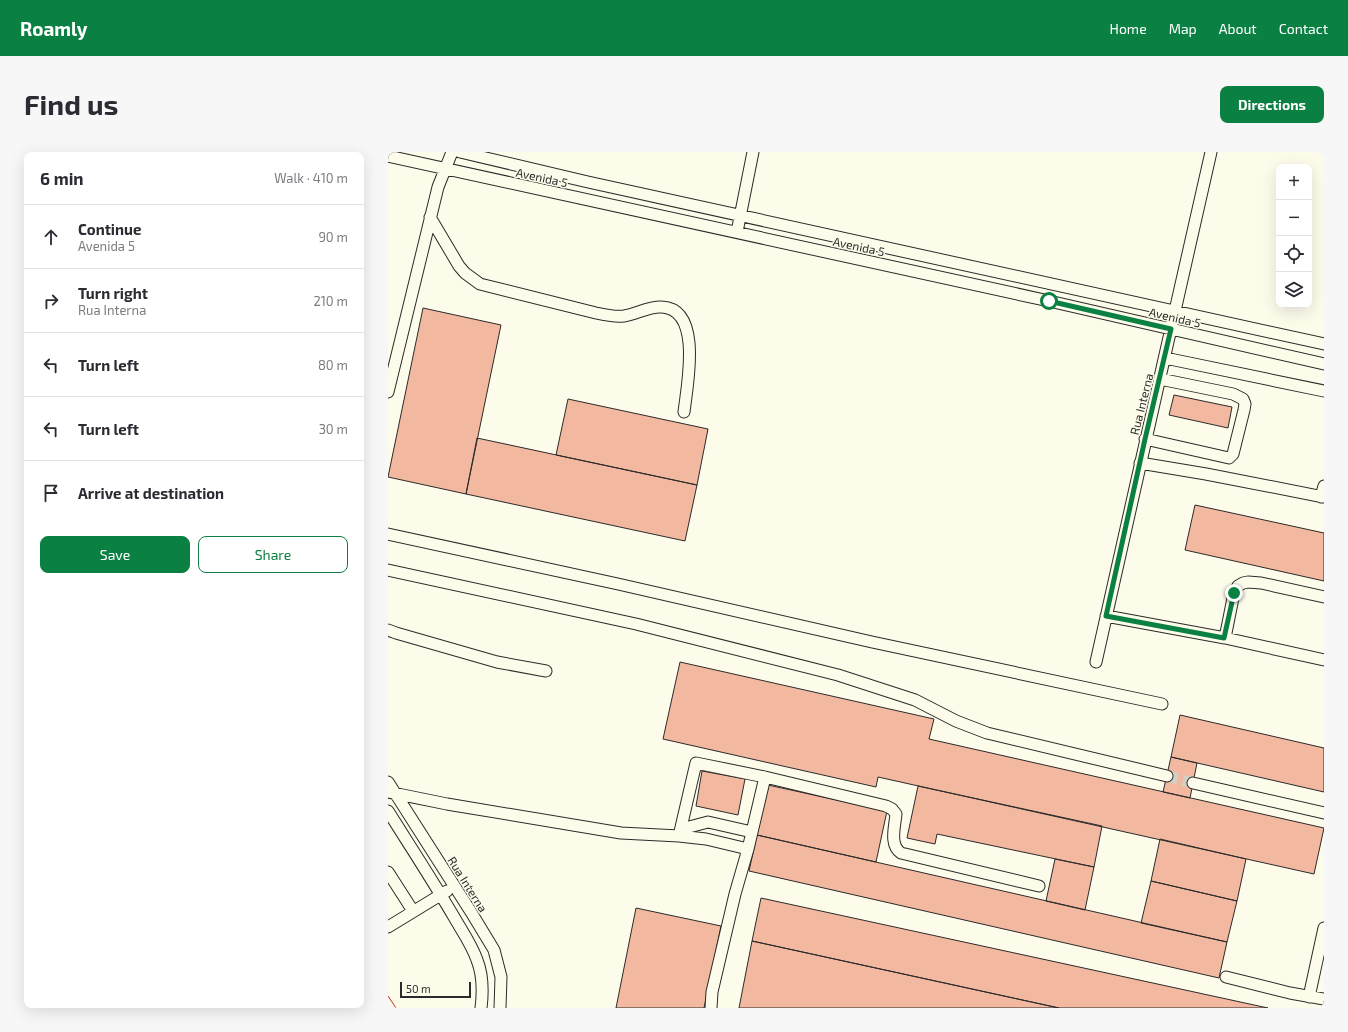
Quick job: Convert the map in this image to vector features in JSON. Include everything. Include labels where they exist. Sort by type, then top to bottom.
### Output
[{"type":"lane","points":[[388,392],[438,187],[452,152]]},
{"type":"lane","name":"Avenida 5","points":[[460,152],[588,182],[1324,344]]},
{"type":"lane","points":[[737,232],[753,152]]},
{"type":"lane","name":"Rua Interna","points":[[1096,662],[1145,439],[1176,311],[1211,152]]},
{"type":"lane","name":"Avenida 5","points":[[388,156],[1022,295],[1324,364]]},
{"type":"lane","points":[[529,188],[533,169]]},
{"type":"lane","points":[[585,200],[588,182]]},
{"type":"lane","points":[[430,217],[459,266],[465,273],[480,284],[609,315],[625,316],[663,306],[674,311],[686,326],[690,346],[689,373],[684,412]]},
{"type":"lane","points":[[954,280],[958,263]]},
{"type":"lane","points":[[1022,295],[1026,279]]},
{"type":"lane","points":[[1165,358],[1324,391]]},
{"type":"lane","points":[[1145,439],[1229,458],[1233,454],[1244,410],[1245,404],[1243,399],[1233,394],[1160,378]]},
{"type":"lane","points":[[1140,463],[1199,472],[1323,497],[1324,486]]},
{"type":"lane","points":[[388,534],[618,584],[872,642],[1162,704]]},
{"type":"lane","points":[[388,570],[636,624],[838,675],[915,700],[956,721],[987,733],[1167,776]]},
{"type":"lane","points":[[1224,638],[1234,593],[1238,586],[1243,583],[1261,583],[1324,597]]},
{"type":"lane","points":[[1106,616],[1224,638],[1324,660]]},
{"type":"lane","points":[[388,630],[497,662],[546,671]]},
{"type":"lane","points":[[679,836],[696,763],[765,777],[886,806],[892,809],[896,814],[895,846],[901,853],[1039,886]]},
{"type":"lane","points":[[711,1008],[710,1004],[712,992],[723,942],[739,875],[748,849],[765,777]]},
{"type":"lane","name":"Rua Interna","points":[[388,782],[391,793],[455,886],[494,950],[501,977],[500,1008]]},
{"type":"lane","points":[[1193,783],[1324,813]]},
{"type":"lane","points":[[391,793],[447,804],[621,833],[706,839],[748,849]]},
{"type":"lane","points":[[388,811],[442,895],[474,951],[478,961],[483,993],[481,1008]]},
{"type":"lane","points":[[679,836],[689,827],[708,822],[752,832]]},
{"type":"lane","points":[[388,872],[413,911]]},
{"type":"lane","points":[[388,927],[455,886]]},
{"type":"lane","points":[[1309,997],[1324,928]]},
{"type":"lane","points":[[1226,977],[1266,988],[1324,999]]},
{"type":"building","points":[[423,308],[501,325],[466,494],[388,477]]},
{"type":"building","points":[[1174,395],[1232,407],[1228,428],[1169,415]]},
{"type":"building","points":[[568,399],[708,429],[697,485],[556,455]]},
{"type":"building","points":[[477,438],[697,485],[685,541],[466,494]]},
{"type":"building","points":[[1195,505],[1324,533],[1324,581],[1185,550]]},
{"type":"building","points":[[680,662],[934,719],[929,739],[1324,828],[1314,874],[878,777],[876,787],[663,739]]},
{"type":"building","points":[[1180,715],[1324,748],[1324,792],[1171,757]]},
{"type":"building","points":[[1171,757],[1197,763],[1190,798],[1163,792]]},
{"type":"building","points":[[702,771],[745,779],[738,815],[696,806]]},
{"type":"building","points":[[768,785],[887,811],[876,862],[757,835]]},
{"type":"building","points":[[918,786],[1102,826],[1094,867],[937,834],[935,844],[907,838]]},
{"type":"building","points":[[757,835],[1227,942],[1219,978],[749,871]]},
{"type":"building","points":[[1160,839],[1246,859],[1237,901],[1151,881]]},
{"type":"building","points":[[1055,859],[1094,867],[1085,910],[1046,901]]},
{"type":"building","points":[[1151,881],[1237,901],[1227,942],[1141,923]]},
{"type":"building","points":[[761,898],[1268,1008],[1059,1008],[752,941]]},
{"type":"building","points":[[636,908],[721,926],[704,1008],[616,1008]]},
{"type":"building","points":[[752,941],[1059,1008],[739,1008]]},
{"type":"tunnel","points":[[1167,776],[1193,783]]},
{"type":"power","points":[[388,996],[396,1008]]},
{"type":"route","points":[[1049,301],[1171,329],[1106,616],[1224,638],[1234,593]]}]
